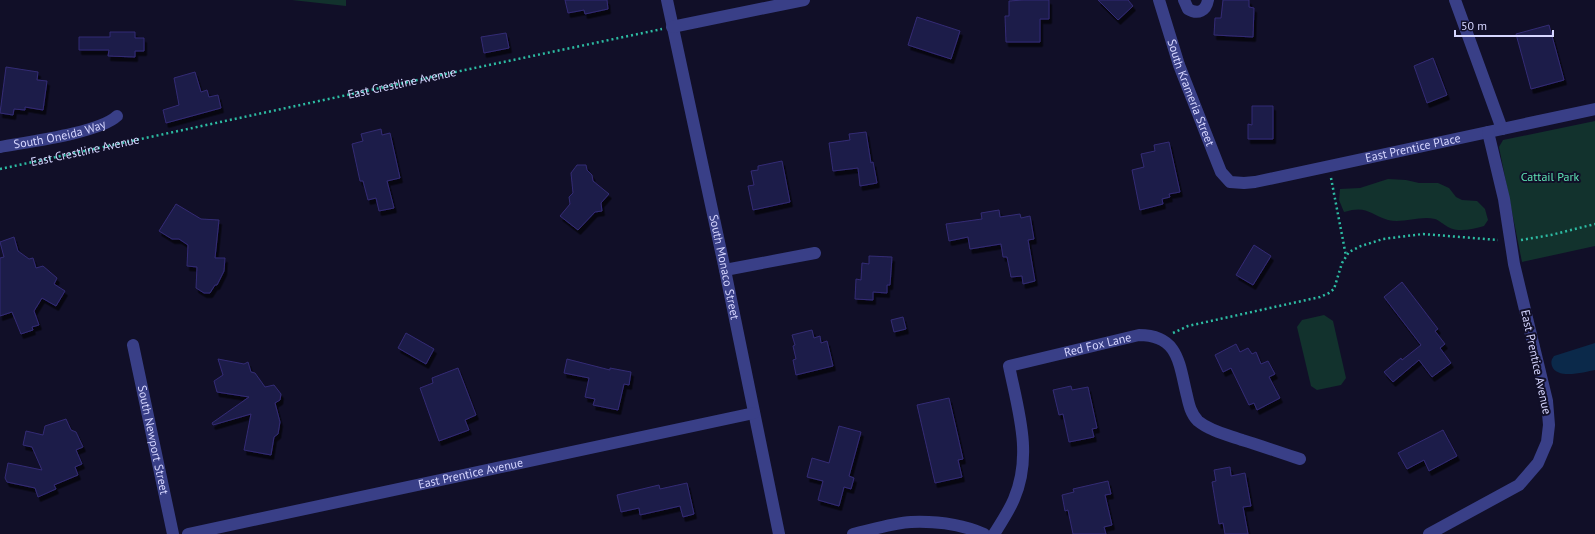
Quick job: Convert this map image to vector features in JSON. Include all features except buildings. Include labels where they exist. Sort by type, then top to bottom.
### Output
[{"type":"street","name":"South Monaco Street","points":[[667,0],[725,270],[779,534]]},
{"type":"street","points":[[672,28],[804,0]]},
{"type":"street","name":"South Krameria Street","points":[[1159,0],[1190,97],[1216,162],[1221,172],[1230,182]]},
{"type":"street","points":[[1184,0],[1188,9],[1199,12],[1206,7],[1208,0]]},
{"type":"street","points":[[1455,0],[1502,129]]},
{"type":"street","name":"East Prentice Place","points":[[1230,182],[1255,182],[1595,109]]},
{"type":"street","name":"South Oneida Way","points":[[0,147],[95,128],[112,121],[117,116]]},
{"type":"street","name":"East Prentice Avenue","points":[[1429,534],[1519,485],[1538,463],[1547,442],[1549,425],[1546,401],[1516,270],[1504,199],[1488,132]]},
{"type":"street","points":[[725,270],[815,253]]},
{"type":"street","name":"Red Fox Lane","points":[[994,534],[1014,499],[1024,459],[1022,432],[1009,366],[1139,335],[1150,335],[1161,338]]},
{"type":"street","points":[[1161,338],[1169,344],[1177,356],[1190,408],[1197,421],[1215,431],[1300,459]]},
{"type":"street","name":"South Newport Street","points":[[133,345],[173,534]]},
{"type":"street","name":"East Prentice Avenue","points":[[188,534],[754,413]]},
{"type":"street","points":[[853,534],[910,522],[948,523],[984,534]]},
{"type":"path","name":"East Crestline Avenue","points":[[0,169],[433,76],[672,28]]},
{"type":"path","points":[[1328,166],[1347,256]]},
{"type":"path","points":[[1161,338],[1188,326],[1320,297],[1329,293],[1334,289],[1342,263],[1349,252],[1361,246],[1383,239],[1423,234],[1510,241],[1550,235],[1595,224]]},
{"type":"green space","points":[[292,0],[346,0],[346,6]]},
{"type":"green space","name":"Cattail Park","points":[[1595,121],[1595,246],[1522,262],[1499,147],[1503,140]]},
{"type":"green space","points":[[1388,179],[1406,180],[1419,183],[1438,183],[1449,188],[1456,197],[1462,200],[1477,201],[1485,209],[1488,220],[1484,226],[1457,230],[1446,226],[1437,220],[1429,218],[1394,221],[1382,218],[1368,211],[1358,209],[1344,212],[1339,200],[1340,189],[1360,188]]},
{"type":"green space","points":[[1324,315],[1333,321],[1346,378],[1341,385],[1317,390],[1311,386],[1297,327],[1302,320]]},
{"type":"water","points":[[1595,343],[1595,370],[1565,374],[1559,373],[1552,366],[1552,359],[1554,356]]}]
